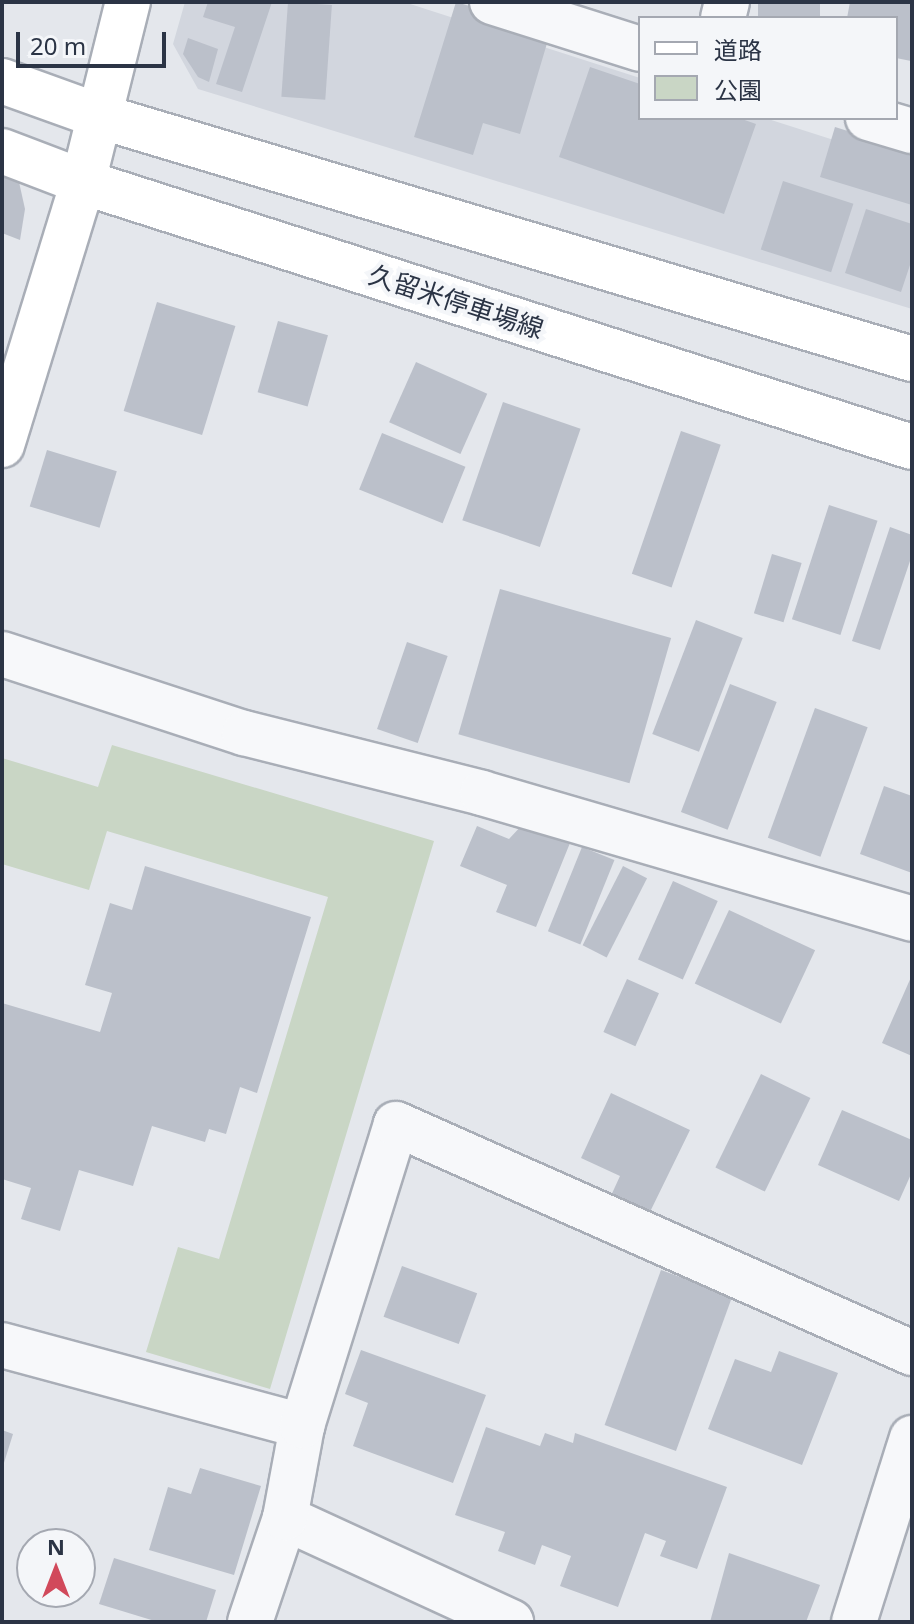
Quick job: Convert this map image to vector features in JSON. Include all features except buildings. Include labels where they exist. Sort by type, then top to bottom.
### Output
[{"type":"main road","points":[[2,445],[83,182],[128,2]]},
{"type":"main road","points":[[2,81],[99,116],[912,359]]},
{"type":"main road","name":"久留米停車場線","points":[[2,151],[83,182],[912,447]]},
{"type":"street","points":[[492,2],[638,48]]},
{"type":"street","points":[[875,120],[912,131]]},
{"type":"street","points":[[2,654],[244,733],[482,793],[912,919]]},
{"type":"street","points":[[250,1622],[285,1518],[302,1426],[396,1124],[912,1353]]},
{"type":"street","points":[[2,1345],[302,1426]]},
{"type":"street","points":[[854,1622],[912,1438]]},
{"type":"street","points":[[285,1518],[511,1622]]},
{"type":"shaded area","points":[[185,2],[404,2],[638,77],[638,120],[771,120],[912,165],[912,309],[198,89],[173,44]]},
{"type":"green space","points":[[112,745],[434,841],[270,1389],[146,1352],[178,1247],[219,1259],[328,897],[107,831],[89,890],[2,864],[2,758],[98,787]]}]
